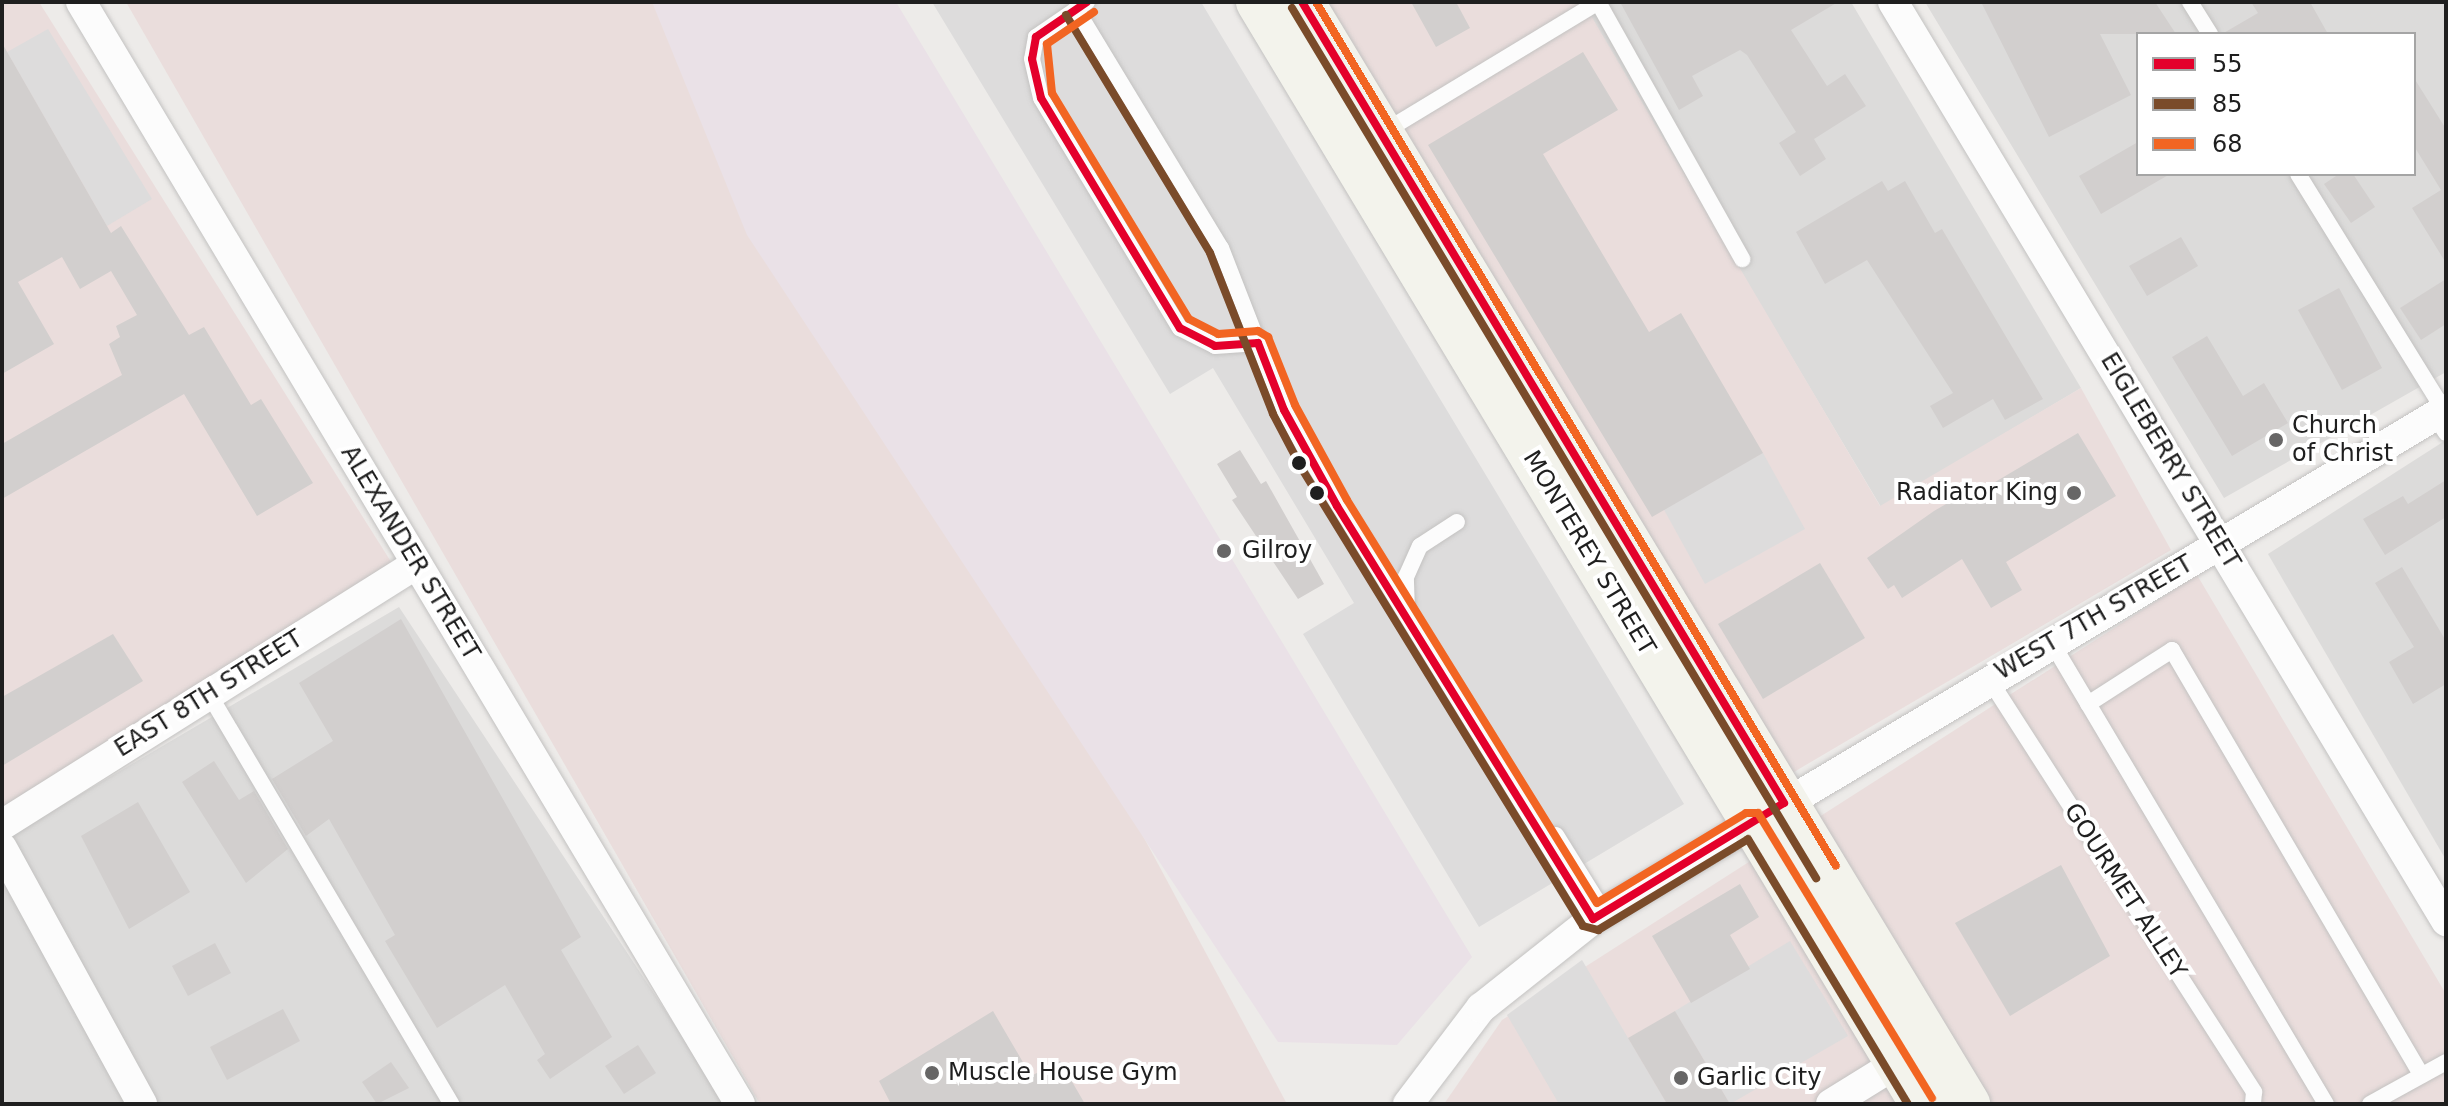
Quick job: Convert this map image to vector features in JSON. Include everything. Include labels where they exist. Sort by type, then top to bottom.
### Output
[{"type":"main road","name":"MONTEREY STREET","points":[[1258,2],[1768,813],[1968,1104]]},
{"type":"main road","name":"MONTEREY STREET","points":[[1302,2],[1381,133],[1768,813],[1897,1063],[1922,1104]]},
{"type":"street","name":"ALEXANDER STREET","points":[[81,2],[740,1104]]},
{"type":"street","name":"EIGLEBERRY STREET","points":[[1893,2],[2446,921]]},
{"type":"street","name":"WEST 7TH STREET","points":[[1408,1104],[1481,1008],[1598,916],[1989,679],[2443,417]]},
{"type":"street","name":"EAST 8TH STREET","points":[[2,825],[417,564]]},
{"type":"street","points":[[2,848],[142,1104]]},
{"type":"street","points":[[1831,1104],[1897,1063]]},
{"type":"lane","points":[[1381,133],[1598,2],[1742,259]]},
{"type":"lane","points":[[2190,2],[2209,32]]},
{"type":"lane","points":[[1258,343],[1215,346],[1180,328],[1041,98],[1032,59],[1036,37],[1082,6],[1221,248],[1258,343],[1313,463],[1598,916]]},
{"type":"lane","points":[[2299,176],[2443,417]]},
{"type":"lane","points":[[1407,613],[1406,577],[1420,546],[1457,522]]},
{"type":"lane","points":[[2052,643],[2326,1104]]},
{"type":"lane","points":[[2088,704],[2172,650],[2421,1075]]},
{"type":"lane","name":"GOURMET ALLEY","points":[[1989,679],[2254,1092],[2253,1104]]},
{"type":"lane","points":[[209,694],[451,1104]]},
{"type":"lane","points":[[2370,1104],[2446,1062]]},
{"type":"shaded area","points":[[2,2],[39,2],[393,565],[2,811]]},
{"type":"shaded area","points":[[126,2],[695,2],[1287,1104],[760,1104]]},
{"type":"shaded area","points":[[652,2],[896,2],[1472,957],[1397,1045],[1278,1042],[747,235]]},
{"type":"shaded area","points":[[932,2],[1201,2],[1684,804],[1479,927],[1303,634],[1354,603],[1213,368],[1170,394]]},
{"type":"shaded area","points":[[1323,2],[1583,2],[1880,506],[2081,388],[2171,550],[1782,779]]},
{"type":"shaded area","points":[[1851,2],[2081,388],[1881,507],[1581,3]]},
{"type":"shaded area","points":[[1925,2],[2446,2],[2446,372],[2224,498]]},
{"type":"shaded area","points":[[48,29],[152,199],[107,226],[7,52]]},
{"type":"shaded area","points":[[2446,440],[2446,860],[2268,554]]},
{"type":"shaded area","points":[[1763,453],[1805,529],[1705,584],[1663,508]]},
{"type":"shaded area","points":[[2197,575],[2446,994],[2446,1104],[1444,1104],[1502,1020]]},
{"type":"shaded area","points":[[399,607],[727,1104],[2,1104],[2,819],[18,831]]},
{"type":"shaded area","points":[[1790,941],[1848,1036],[1730,1104],[1675,1011]]},
{"type":"shaded area","points":[[1582,960],[1667,1104],[1559,1104],[1507,1015]]},
{"type":"building","points":[[1411,2],[1456,2],[1470,28],[1436,47]]},
{"type":"building","points":[[1620,2],[1838,2],[1791,30],[1827,86],[1845,74],[1866,106],[1814,139],[1826,159],[1800,176],[1779,143],[1796,132],[1747,55],[1740,50],[1692,76],[1703,96],[1679,110]]},
{"type":"building","points":[[1981,2],[2155,2],[2175,32],[2100,34],[2131,95],[2049,137]]},
{"type":"building","points":[[2251,2],[2310,2],[2327,32],[2225,32],[2258,13]]},
{"type":"building","points":[[2,43],[111,233],[121,226],[189,335],[204,327],[251,405],[261,399],[313,483],[257,516],[184,394],[2,499],[2,444],[122,375],[109,344],[120,337],[116,326],[137,315],[111,271],[80,289],[62,257],[18,282],[54,344],[2,374]]},
{"type":"building","points":[[1583,52],[1618,110],[1543,154],[1649,332],[1681,313],[1763,453],[1652,517],[1428,145]]},
{"type":"building","points":[[2416,81],[2446,129],[2446,263],[2412,208],[2441,190],[2416,149]]},
{"type":"building","points":[[2136,143],[2136,176],[2167,176],[2101,214],[2079,176]]},
{"type":"building","points":[[2336,176],[2354,176],[2375,207],[2351,223],[2324,184]]},
{"type":"building","points":[[1882,181],[1888,191],[1905,181],[1935,233],[1942,229],[2043,399],[2005,420],[1993,399],[1943,428],[1930,406],[1953,393],[1867,260],[1825,284],[1796,232]]},
{"type":"building","points":[[2181,237],[2198,266],[2147,296],[2129,266]]},
{"type":"building","points":[[2446,279],[2446,324],[2421,340],[2400,308]]},
{"type":"building","points":[[2339,288],[2382,368],[2342,390],[2298,310]]},
{"type":"building","points":[[2207,336],[2243,396],[2264,383],[2288,423],[2232,456],[2172,357]]},
{"type":"building","points":[[2078,433],[2116,496],[2006,562],[2022,590],[1991,608],[1962,559],[1902,598],[1894,585],[1888,589],[1867,558],[1934,511],[1965,493],[1968,498]]},
{"type":"building","points":[[1240,450],[1261,484],[1266,481],[1324,584],[1298,599],[1232,500],[1237,497],[1217,464]]},
{"type":"building","points":[[2446,480],[2446,517],[2385,555],[2363,519],[2403,496],[2408,504]]},
{"type":"building","points":[[1820,563],[1865,638],[1763,699],[1718,624]]},
{"type":"building","points":[[2402,567],[2446,641],[2446,684],[2413,704],[2389,662],[2414,647],[2375,583]]},
{"type":"building","points":[[401,619],[581,937],[561,950],[612,1037],[550,1079],[537,1060],[545,1054],[505,985],[437,1028],[385,941],[395,935],[329,819],[306,836],[272,779],[333,741],[299,683]]},
{"type":"building","points":[[113,634],[143,681],[2,766],[2,697]]},
{"type":"building","points":[[214,761],[239,800],[254,791],[288,849],[246,883],[182,782]]},
{"type":"building","points":[[138,802],[190,892],[129,929],[81,836]]},
{"type":"building","points":[[2061,865],[2110,956],[2010,1016],[1955,923]]},
{"type":"building","points":[[1740,884],[1759,917],[1730,935],[1750,969],[1691,1003],[1652,936]]},
{"type":"building","points":[[215,943],[231,973],[188,996],[172,966]]},
{"type":"building","points":[[283,1009],[300,1041],[227,1080],[210,1047]]},
{"type":"building","name":"Muscle House Gym","points":[[993,1011],[1031,1076],[1060,1061],[1085,1104],[891,1104],[879,1081]]},
{"type":"building","points":[[1675,1011],[1730,1104],[1667,1104],[1628,1038]]},
{"type":"building","points":[[638,1045],[656,1073],[624,1094],[605,1066]]},
{"type":"building","points":[[391,1062],[409,1088],[377,1104],[362,1082]]},
{"type":"transit line","name":"55","points":[[1087,2],[1036,37],[1032,59],[1041,98],[1180,328],[1215,346],[1258,343]]},
{"type":"transit line","name":"55","points":[[1302,2],[1784,803]]},
{"type":"transit line","name":"68","points":[[1316,2],[1836,866]]},
{"type":"transit line","name":"85","points":[[1292,8],[1816,878]]},
{"type":"transit line","name":"68","points":[[1094,12],[1047,44],[1052,93],[1189,319],[1218,334],[1258,331],[1268,337],[1295,405],[1347,500],[1597,903],[1746,813],[1758,813],[1932,1098]]},
{"type":"transit line","name":"85","points":[[1066,15],[1210,253],[1273,414],[1302,469],[1583,926],[1598,930],[1748,839],[1908,1104]]},
{"type":"transit line","name":"55","points":[[1258,343],[1284,410],[1337,506],[1593,919]]},
{"type":"transit line","name":"55","points":[[1593,919],[1784,803]]},
{"type":"place","name":"Church of Christ","points":[[2276,440]]},
{"type":"place","name":"Radiator King","points":[[2074,493]]},
{"type":"place","name":"Gilroy","points":[[1224,551]]},
{"type":"place","name":"Muscle House Gym","points":[[932,1073]]},
{"type":"place","name":"Garlic City","points":[[1681,1078]]}]
